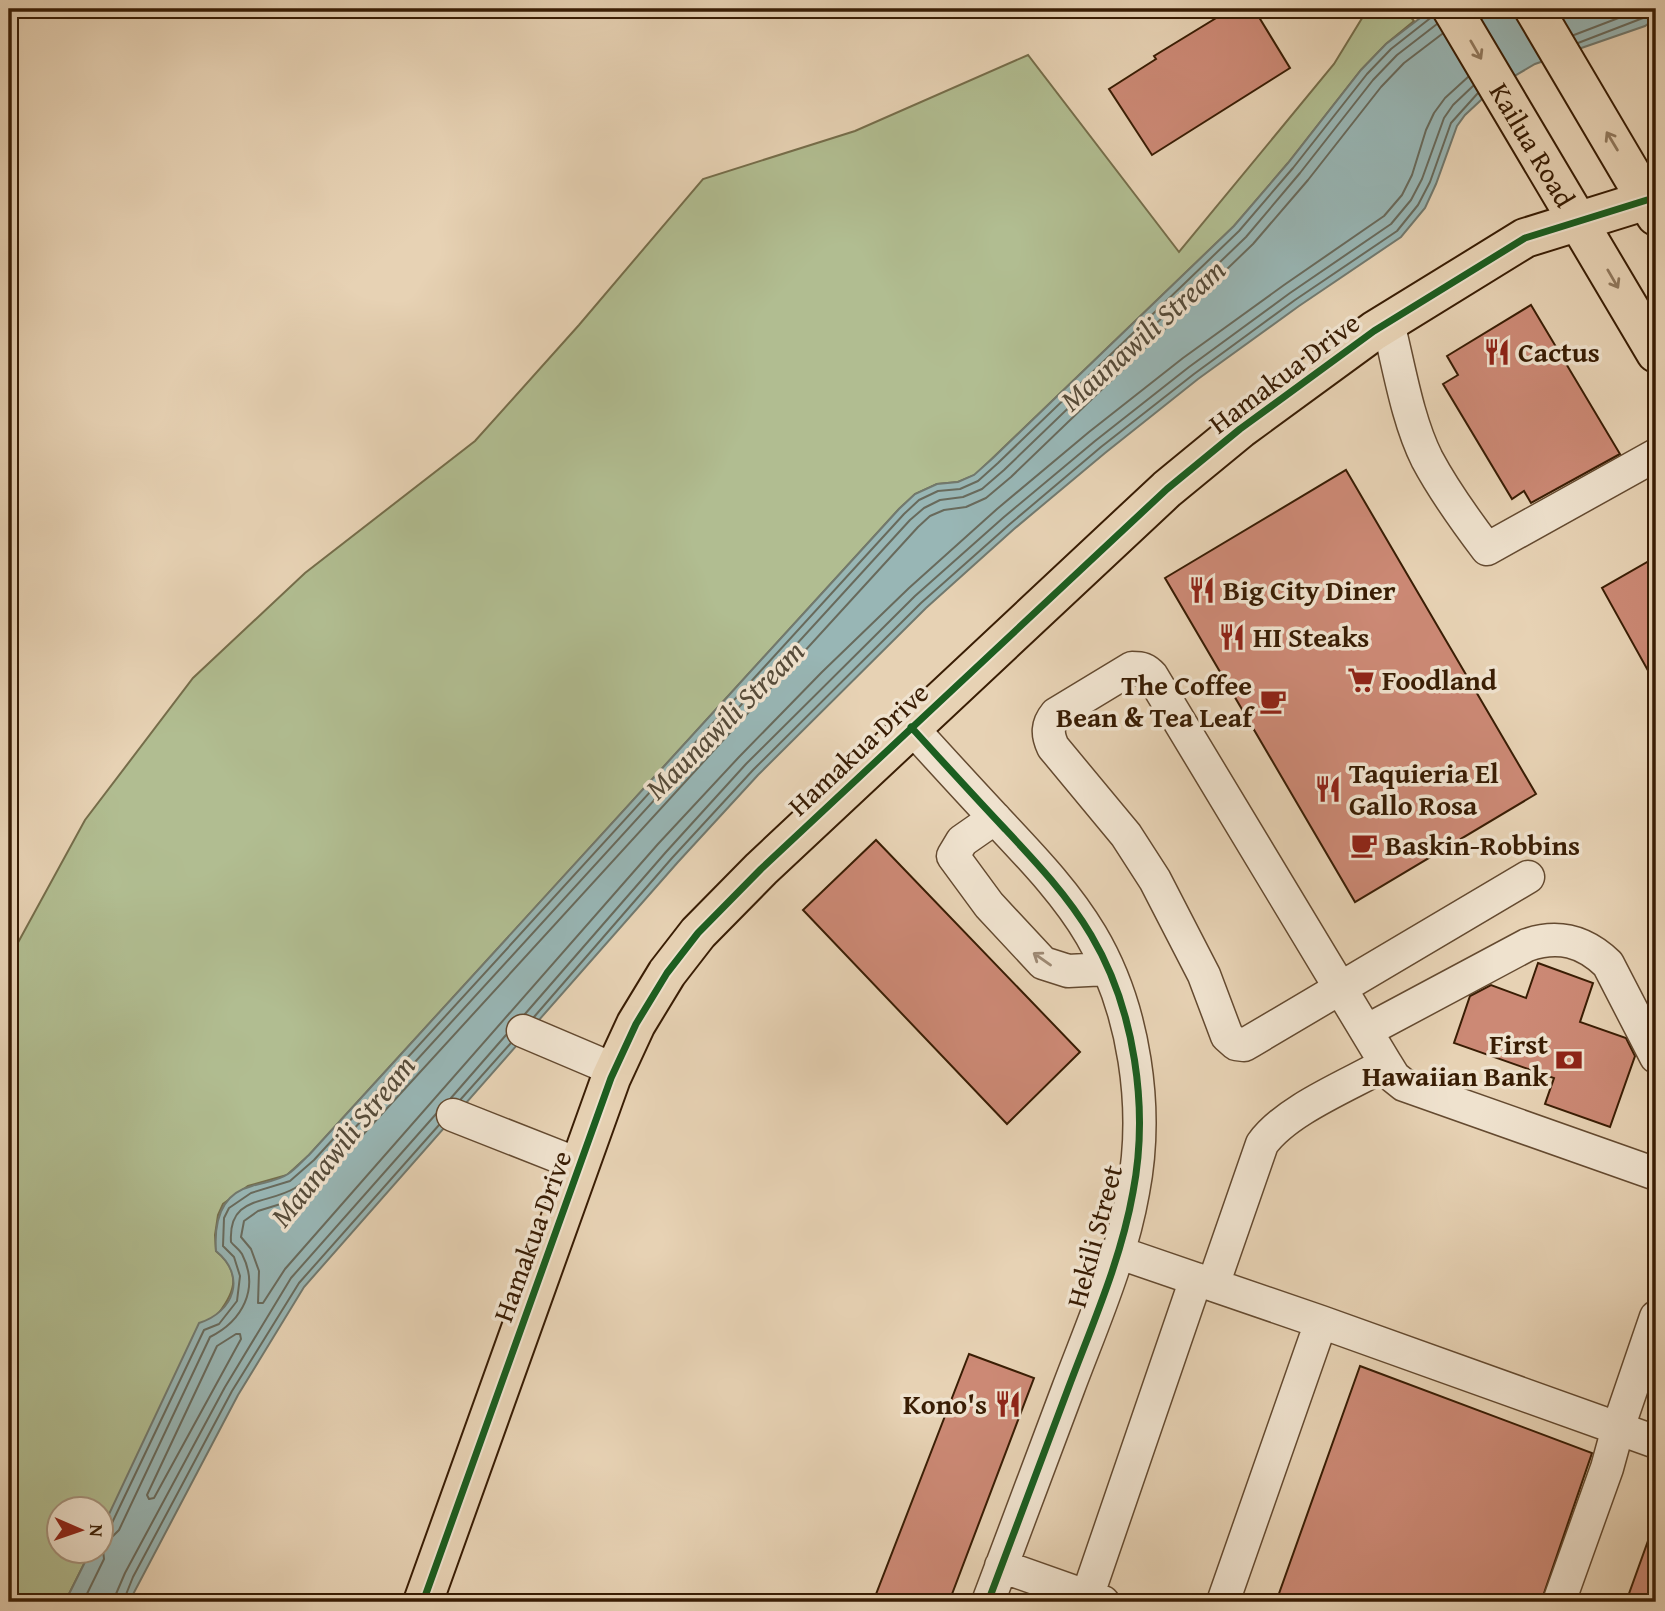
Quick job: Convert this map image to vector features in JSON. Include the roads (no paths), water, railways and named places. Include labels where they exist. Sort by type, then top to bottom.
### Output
[{"type":"main road","name":"Kailua Road","points":[[1452,9],[1656,353]]},
{"type":"main road","points":[[1534,9],[1653,204]]},
{"type":"main road","name":"Hamakua Drive","points":[[423,1602],[615,1070],[635,1024],[667,973],[698,933],[761,869],[911,727],[1167,489],[1240,429],[1388,323],[1525,238],[1579,220],[1653,204]]},
{"type":"street","points":[[1388,323],[1410,410],[1426,456],[1453,503],[1487,550],[1656,455]]},
{"type":"street","points":[[1528,877],[1340,988],[1244,1045],[1231,1041],[1198,963],[1155,880],[1126,835],[1053,747],[1048,730],[1050,721],[1056,714],[1132,668],[1148,671],[1340,988],[1366,1031],[1394,1077],[1404,1085],[1656,1174]]},
{"type":"street","name":"Hekili Street","points":[[911,727],[1073,907],[1093,938],[1129,1032],[1137,1082],[1139,1141],[1133,1192],[1117,1252],[988,1602]]},
{"type":"street","points":[[995,818],[962,841],[953,856],[961,869],[989,905],[1043,963],[1068,971],[1107,969]]},
{"type":"street","points":[[1366,1031],[1527,945],[1540,940],[1567,940],[1596,953],[1608,964],[1656,1057]]},
{"type":"street","points":[[523,1031],[615,1070]]},
{"type":"street","points":[[1001,1566],[1095,1600],[1204,1282],[1262,1144],[1271,1131],[1297,1113],[1386,1064]]},
{"type":"street","points":[[453,1115],[580,1165]]},
{"type":"street","points":[[1117,1252],[1656,1442]]},
{"type":"street","points":[[1559,1602],[1608,1468],[1618,1428],[1656,1317]]},
{"type":"street","points":[[1223,1602],[1321,1322]]},
{"type":"water","name":"Maunawili Stream","points":[[1432,9],[1656,9],[1656,18],[1645,26],[1535,64],[1494,88],[1457,126],[1425,208],[1401,237],[1198,379],[1014,529],[926,608],[758,775],[678,862],[304,1287],[238,1395],[129,1602],[65,1602],[83,1566],[116,1566],[116,1499],[199,1323],[221,1311],[228,1302],[233,1282],[231,1271],[216,1251],[218,1220],[226,1203],[241,1190],[275,1180],[294,1170],[899,509],[915,494],[937,484],[958,482],[974,475],[993,458],[1234,226],[1288,163],[1361,70],[1386,44]]},
{"type":"place","name":"Cactus","points":[[1497,352]]},
{"type":"place","name":"Big City Diner","points":[[1202,590]]},
{"type":"place","name":"HI Steaks","points":[[1232,637]]},
{"type":"place","name":"Foodland","points":[[1361,680]]},
{"type":"place","name":"The Coffee Bean & Tea Leaf","points":[[1273,701]]},
{"type":"place","name":"Taquieria El Gallo Rosa","points":[[1328,789]]},
{"type":"place","name":"Baskin-Robbins","points":[[1364,845]]},
{"type":"place","name":"First Hawaiian Bank","points":[[1569,1060]]},
{"type":"place","name":"Kono's","points":[[1008,1404]]}]
